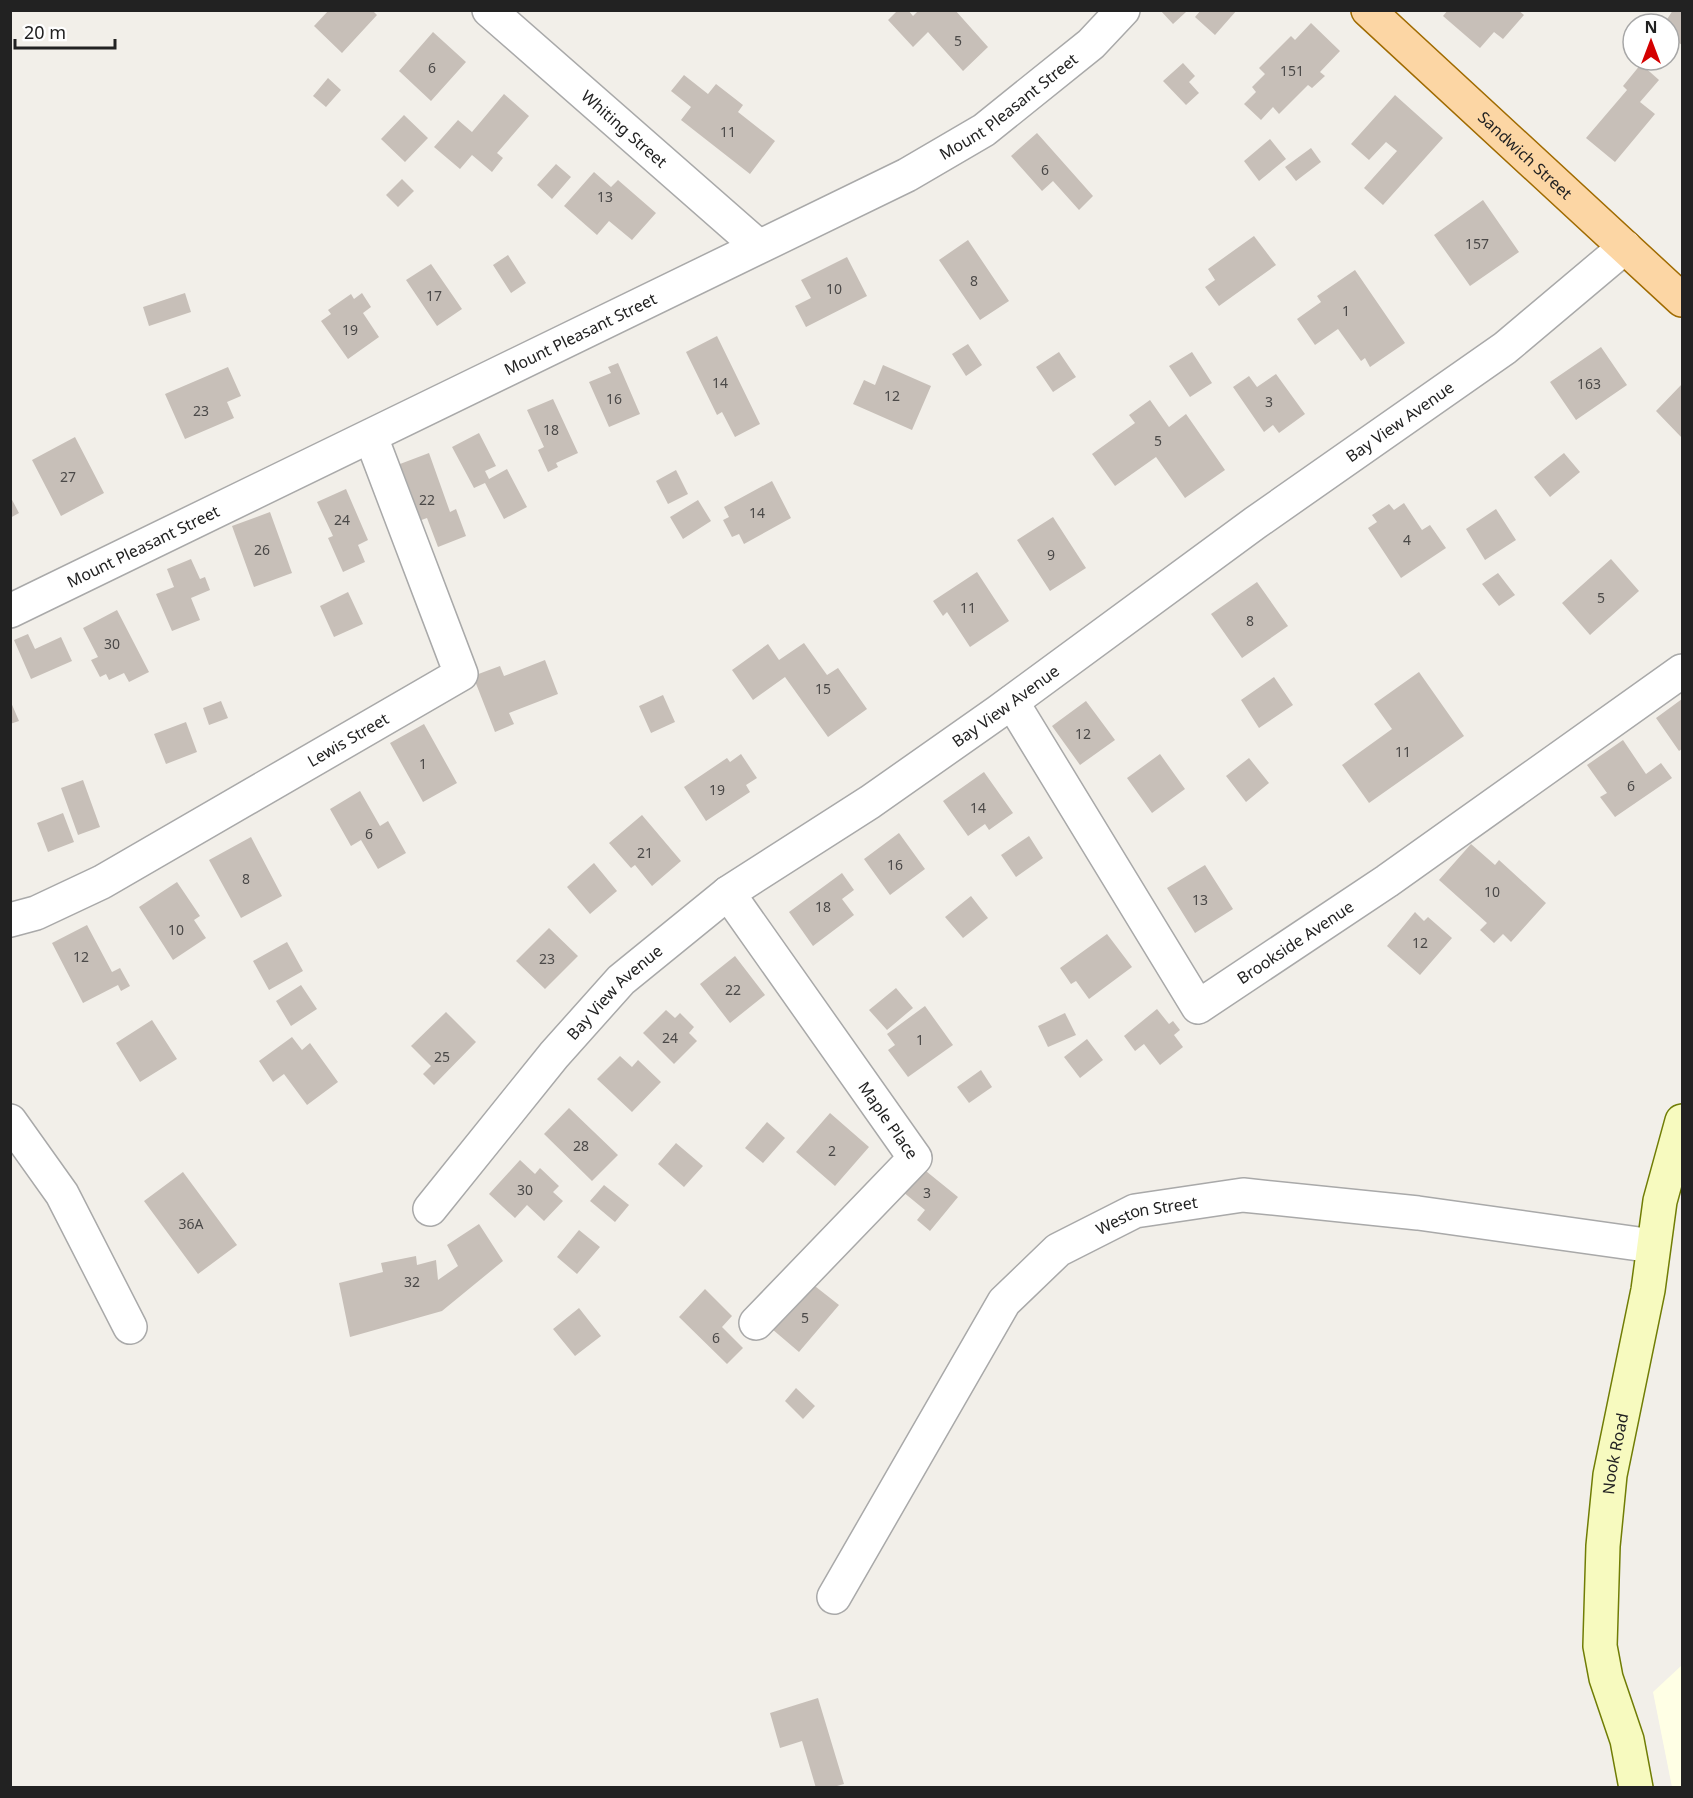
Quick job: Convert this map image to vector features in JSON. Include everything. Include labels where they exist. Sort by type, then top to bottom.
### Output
[{"type":"main road","name":"Sandwich Street","points":[[1368,10],[1683,300]]},
{"type":"street","name":"Whiting Street","points":[[489,10],[758,246]]},
{"type":"street","name":"Mount Pleasant Street","points":[[10,611],[907,175],[984,130],[1090,44],[1123,10]]},
{"type":"street","name":"Bay View Avenue","points":[[430,1209],[554,1055],[621,980],[728,893],[870,802],[1012,702],[1255,523],[1505,348],[1626,247]]},
{"type":"street","name":"Lewis Street","points":[[10,920],[36,913],[102,882],[461,674],[371,437]]},
{"type":"street","name":"Brookside Avenue","points":[[1012,702],[1198,1006],[1387,881],[1683,671]]},
{"type":"street","name":"Maple Place","points":[[728,893],[915,1158],[756,1323]]},
{"type":"street","points":[[10,1121],[62,1194],[130,1327]]},
{"type":"street","name":"Nook Road","points":[[1636,1788],[1627,1740],[1606,1678],[1600,1646],[1599,1624],[1610,1474],[1648,1290],[1653,1246],[1666,1177],[1683,1121]]},
{"type":"street","name":"Weston Street","points":[[834,1597],[1004,1302],[1058,1250],[1135,1211],[1243,1195],[1418,1213],[1653,1246]]},
{"type":"shaded area","points":[[1682,1665],[1682,1787],[1672,1787],[1653,1692]]},
{"type":"building","points":[[329,10],[372,10],[377,15],[342,53],[314,26]]},
{"type":"building","points":[[898,10],[908,10],[913,16],[919,10],[955,10],[988,47],[963,71],[928,32],[913,47],[888,20]]},
{"type":"building","points":[[1160,10],[1185,10],[1186,12],[1173,24]]},
{"type":"building","points":[[1201,10],[1237,10],[1215,35],[1195,17]]},
{"type":"building","points":[[1448,10],[1518,10],[1524,15],[1503,39],[1494,32],[1480,48],[1443,16]]},
{"type":"building","points":[[1682,10],[1682,45],[1681,12],[1672,12]]},
{"type":"building","points":[[1311,23],[1340,51],[1320,72],[1325,76],[1312,88],[1308,85],[1279,114],[1273,107],[1261,120],[1244,104],[1256,92],[1252,87],[1265,74],[1259,68],[1291,36],[1295,40]]},
{"type":"building","points":[[433,32],[466,62],[431,101],[399,71]]},
{"type":"building","points":[[1183,63],[1195,76],[1189,82],[1199,93],[1186,105],[1163,81]]},
{"type":"building","points":[[1634,72],[1650,72],[1659,80],[1640,102],[1655,114],[1615,162],[1586,138],[1627,90],[1623,86]]},
{"type":"building","points":[[684,75],[708,94],[716,84],[743,105],[738,112],[775,141],[750,174],[681,120],[691,107],[671,91]]},
{"type":"building","points":[[328,78],[341,90],[326,107],[313,96]]},
{"type":"building","points":[[504,94],[529,116],[497,153],[503,158],[492,172],[472,155],[460,169],[434,147],[458,120],[472,132]]},
{"type":"building","points":[[1395,95],[1443,138],[1383,205],[1364,188],[1397,151],[1386,142],[1369,160],[1351,144]]},
{"type":"building","points":[[404,115],[428,138],[405,162],[381,139]]},
{"type":"building","points":[[1037,133],[1093,196],[1079,210],[1053,181],[1042,191],[1011,156]]},
{"type":"building","points":[[1270,139],[1286,159],[1259,181],[1244,161]]},
{"type":"building","points":[[1311,148],[1321,162],[1296,181],[1285,167]]},
{"type":"building","points":[[556,164],[571,177],[552,199],[537,185]]},
{"type":"building","points":[[594,172],[611,187],[618,180],[656,213],[632,240],[609,221],[597,235],[564,206]]},
{"type":"building","points":[[402,179],[414,191],[398,207],[386,195]]},
{"type":"building","points":[[1483,200],[1519,252],[1470,286],[1434,235]]},
{"type":"building","points":[[1254,236],[1276,265],[1219,306],[1205,287],[1215,280],[1208,269]]},
{"type":"building","points":[[968,240],[1009,301],[980,320],[939,260]]},
{"type":"building","points":[[508,255],[526,283],[511,293],[493,265]]},
{"type":"building","points":[[847,257],[867,296],[806,327],[795,306],[811,298],[801,280]]},
{"type":"building","points":[[431,264],[462,309],[437,326],[406,280]]},
{"type":"building","points":[[1355,270],[1405,343],[1370,367],[1365,358],[1361,361],[1338,329],[1315,345],[1297,319],[1321,302],[1317,296]]},
{"type":"building","points":[[185,293],[191,312],[149,326],[143,307]]},
{"type":"building","points":[[362,293],[371,307],[363,313],[379,337],[348,359],[321,321],[331,314],[328,310],[351,294],[354,299]]},
{"type":"building","points":[[717,336],[760,424],[735,437],[722,412],[717,415],[686,352]]},
{"type":"building","points":[[968,344],[982,365],[966,376],[952,354]]},
{"type":"building","points":[[1601,347],[1627,385],[1576,420],[1550,382]]},
{"type":"building","points":[[1059,352],[1076,377],[1053,392],[1036,367]]},
{"type":"building","points":[[1192,352],[1212,383],[1190,397],[1169,366]]},
{"type":"building","points":[[618,363],[640,414],[609,427],[589,382],[611,373],[608,367]]},
{"type":"building","points":[[883,365],[931,386],[912,430],[853,404],[864,380],[875,385]]},
{"type":"building","points":[[228,367],[241,396],[227,402],[234,418],[185,439],[165,394]]},
{"type":"building","points":[[1276,374],[1305,414],[1279,433],[1273,425],[1264,432],[1233,387],[1249,376],[1257,387]]},
{"type":"building","points":[[1682,384],[1682,438],[1656,411]]},
{"type":"building","points":[[553,399],[578,453],[556,463],[558,467],[548,472],[538,450],[544,447],[527,410]]},
{"type":"building","points":[[1150,400],[1169,427],[1186,414],[1225,470],[1185,498],[1156,457],[1115,486],[1092,454],[1135,423],[1129,415]]},
{"type":"building","points":[[479,433],[496,466],[485,471],[489,479],[507,469],[527,507],[504,519],[485,483],[474,488],[452,447]]},
{"type":"building","points":[[75,437],[104,493],[61,516],[32,460]]},
{"type":"building","points":[[429,453],[450,512],[456,509],[466,536],[438,547],[427,518],[413,523],[404,501],[413,498],[400,464]]},
{"type":"building","points":[[1564,453],[1580,472],[1550,497],[1534,477]]},
{"type":"building","points":[[676,470],[688,494],[668,504],[656,481]]},
{"type":"building","points":[[772,481],[791,518],[744,544],[739,534],[732,537],[723,520],[729,517],[724,507]]},
{"type":"building","points":[[346,489],[368,540],[358,545],[365,562],[343,572],[328,538],[333,536],[317,502]]},
{"type":"building","points":[[10,496],[19,513],[10,518]]},
{"type":"building","points":[[698,500],[711,521],[683,539],[670,517]]},
{"type":"building","points":[[1404,503],[1422,530],[1430,525],[1446,548],[1401,578],[1368,528],[1377,522],[1372,515],[1389,504],[1394,510]]},
{"type":"building","points":[[1496,509],[1516,540],[1485,560],[1466,529]]},
{"type":"building","points":[[270,512],[292,573],[254,587],[232,526]]},
{"type":"building","points":[[1053,517],[1086,568],[1050,591],[1017,540]]},
{"type":"building","points":[[191,559],[200,579],[205,577],[210,590],[191,598],[200,620],[172,631],[156,594],[174,587],[167,569]]},
{"type":"building","points":[[1611,559],[1639,591],[1590,635],[1562,603]]},
{"type":"building","points":[[977,572],[1009,621],[970,647],[947,612],[943,616],[933,601]]},
{"type":"building","points":[[1498,573],[1515,595],[1499,606],[1482,584]]},
{"type":"building","points":[[1257,582],[1288,626],[1242,658],[1211,614]]},
{"type":"building","points":[[348,592],[363,624],[334,637],[320,606]]},
{"type":"building","points":[[117,610],[149,672],[129,682],[124,673],[109,680],[106,674],[100,677],[91,660],[98,657],[83,628]]},
{"type":"building","points":[[28,634],[35,649],[61,637],[72,661],[31,679],[14,640]]},
{"type":"building","points":[[804,643],[827,675],[838,668],[867,709],[828,737],[785,677],[753,700],[732,670],[768,644],[779,660]]},
{"type":"building","points":[[545,660],[558,694],[509,713],[514,724],[495,732],[473,676],[500,666],[504,676]]},
{"type":"building","points":[[1419,672],[1464,736],[1369,803],[1342,765],[1392,729],[1374,704]]},
{"type":"building","points":[[1274,677],[1293,705],[1259,728],[1241,700]]},
{"type":"building","points":[[663,695],[675,722],[651,733],[639,706]]},
{"type":"building","points":[[1682,699],[1682,749],[1679,751],[1656,718]]},
{"type":"building","points":[[10,700],[19,721],[10,724]]},
{"type":"building","points":[[221,701],[228,718],[209,725],[203,708]]},
{"type":"building","points":[[1086,701],[1115,740],[1080,765],[1052,726]]},
{"type":"building","points":[[186,722],[197,752],[166,764],[154,734]]},
{"type":"building","points":[[424,724],[457,783],[423,802],[390,743]]},
{"type":"building","points":[[1623,740],[1646,774],[1661,763],[1672,778],[1615,817],[1600,797],[1607,793],[1587,765]]},
{"type":"building","points":[[741,754],[757,778],[746,785],[750,792],[706,821],[684,787],[727,758],[730,762]]},
{"type":"building","points":[[1160,754],[1185,789],[1152,813],[1127,778]]},
{"type":"building","points":[[1249,758],[1269,783],[1246,802],[1226,776]]},
{"type":"building","points":[[984,772],[1013,813],[989,830],[985,824],[968,836],[943,801]]},
{"type":"building","points":[[83,780],[100,827],[78,835],[61,788]]},
{"type":"building","points":[[360,791],[380,826],[388,821],[406,853],[378,869],[361,840],[351,846],[330,809]]},
{"type":"building","points":[[63,813],[74,842],[48,852],[37,823]]},
{"type":"building","points":[[642,815],[681,861],[652,886],[635,865],[631,868],[609,843]]},
{"type":"building","points":[[899,833],[925,869],[890,895],[864,859]]},
{"type":"building","points":[[1029,836],[1043,858],[1016,877],[1001,855]]},
{"type":"building","points":[[251,837],[282,896],[241,918],[209,860]]},
{"type":"building","points":[[1471,844],[1495,865],[1499,860],[1546,903],[1511,942],[1503,934],[1494,943],[1480,930],[1487,923],[1439,880]]},
{"type":"building","points":[[594,863],[617,891],[590,914],[567,887]]},
{"type":"building","points":[[1205,865],[1233,909],[1195,933],[1167,888]]},
{"type":"building","points":[[842,873],[854,890],[842,899],[854,915],[813,946],[789,912]]},
{"type":"building","points":[[177,882],[200,916],[194,920],[206,938],[173,960],[139,907]]},
{"type":"building","points":[[971,896],[988,918],[963,938],[945,917]]},
{"type":"building","points":[[1415,912],[1424,921],[1428,917],[1452,938],[1420,975],[1387,946]]},
{"type":"building","points":[[87,925],[112,972],[120,968],[130,986],[121,991],[118,985],[83,1003],[52,943]]},
{"type":"building","points":[[549,928],[578,956],[545,989],[516,961]]},
{"type":"building","points":[[1107,934],[1132,967],[1089,999],[1076,981],[1071,984],[1060,968]]},
{"type":"building","points":[[287,942],[303,971],[269,990],[253,961]]},
{"type":"building","points":[[735,956],[765,995],[730,1023],[700,984]]},
{"type":"building","points":[[301,985],[317,1009],[291,1026],[276,1001]]},
{"type":"building","points":[[896,988],[913,1008],[887,1030],[869,1010]]},
{"type":"building","points":[[925,1006],[953,1045],[908,1077],[888,1050],[895,1045],[887,1034]]},
{"type":"building","points":[[1157,1009],[1169,1024],[1173,1021],[1180,1030],[1174,1035],[1183,1047],[1160,1065],[1144,1044],[1135,1051],[1124,1036]]},
{"type":"building","points":[[666,1010],[675,1018],[680,1013],[694,1027],[689,1033],[697,1041],[674,1064],[643,1033]]},
{"type":"building","points":[[446,1012],[476,1042],[434,1085],[423,1074],[431,1066],[411,1046]]},
{"type":"building","points":[[1065,1013],[1076,1035],[1048,1047],[1038,1026]]},
{"type":"building","points":[[152,1020],[177,1059],[140,1082],[116,1043]]},
{"type":"building","points":[[292,1037],[302,1050],[310,1043],[338,1082],[307,1105],[284,1074],[273,1082],[259,1061]]},
{"type":"building","points":[[1087,1039],[1103,1060],[1080,1078],[1064,1057]]},
{"type":"building","points":[[620,1056],[632,1067],[638,1060],[661,1082],[632,1112],[597,1079]]},
{"type":"building","points":[[981,1070],[992,1087],[969,1103],[957,1087]]},
{"type":"building","points":[[569,1108],[618,1155],[592,1181],[544,1134]]},
{"type":"building","points":[[830,1113],[869,1147],[835,1186],[796,1152]]},
{"type":"building","points":[[767,1122],[785,1138],[763,1163],[745,1148]]},
{"type":"building","points":[[676,1143],[703,1166],[684,1187],[658,1164]]},
{"type":"building","points":[[520,1160],[535,1174],[540,1168],[559,1186],[553,1192],[563,1201],[544,1221],[527,1205],[515,1218],[489,1194]]},
{"type":"building","points":[[916,1163],[958,1197],[930,1231],[917,1220],[925,1210],[897,1187]]},
{"type":"building","points":[[183,1172],[237,1245],[198,1274],[144,1201]]},
{"type":"building","points":[[604,1185],[629,1205],[615,1222],[590,1201]]},
{"type":"building","points":[[479,1224],[503,1261],[442,1311],[350,1337],[339,1283],[383,1272],[381,1263],[416,1256],[417,1265],[436,1260],[438,1280],[458,1266],[447,1245]]},
{"type":"building","points":[[579,1230],[600,1247],[577,1274],[557,1257]]},
{"type":"building","points":[[811,1283],[839,1305],[799,1352],[772,1329]]},
{"type":"building","points":[[705,1289],[732,1316],[722,1327],[743,1348],[727,1364],[679,1317]]},
{"type":"building","points":[[579,1308],[601,1336],[575,1356],[553,1329]]},
{"type":"building","points":[[796,1388],[815,1406],[803,1419],[785,1401]]},
{"type":"building","points":[[818,1698],[844,1784],[830,1788],[816,1788],[802,1741],[780,1748],[770,1713]]}]
